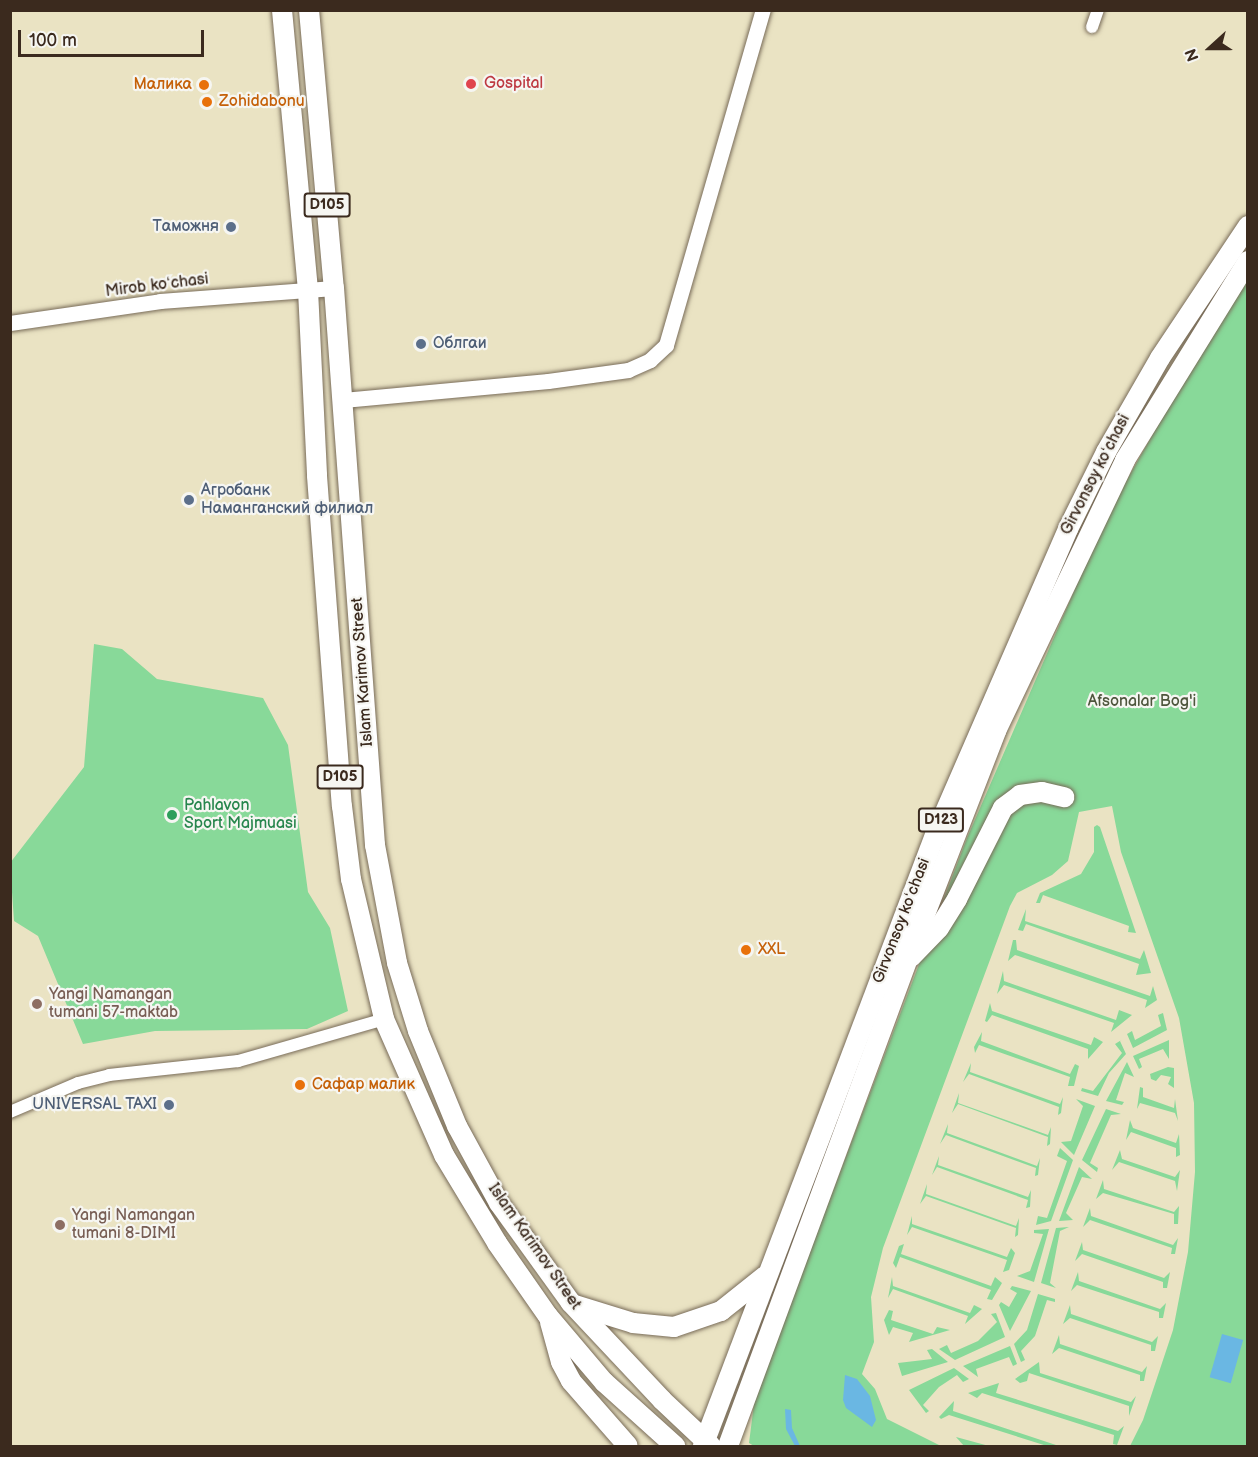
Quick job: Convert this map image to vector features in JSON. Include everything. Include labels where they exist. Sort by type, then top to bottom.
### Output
[{"type":"main road","name":"Islam Karimov Street","points":[[282,10],[308,290],[333,666],[351,879],[384,1019],[444,1155],[497,1243],[548,1316],[604,1382],[675,1446]]},
{"type":"main road","name":"Islam Karimov Street","points":[[309,10],[343,400],[375,845],[397,963],[418,1031],[457,1126],[500,1203],[571,1303],[706,1445]]},
{"type":"main road","name":"Girvonsoy koʻchasi","points":[[728,1446],[907,961],[1056,580],[1068,529],[1106,452],[1160,358],[1248,226]]},
{"type":"main road","name":"Girvonsoy koʻchasi","points":[[706,1445],[767,1274],[935,835],[1056,580],[1089,532],[1125,460],[1248,261]]},
{"type":"main road","points":[[1068,529],[1089,532]]},
{"type":"main road","points":[[333,666],[363,663]]},
{"type":"main road","points":[[907,961],[939,928],[1003,808],[1020,795],[1042,792],[1064,797]]},
{"type":"main road","points":[[571,1303],[647,1326],[686,1325],[733,1304],[767,1274]]},
{"type":"main road","points":[[548,1316],[561,1362],[571,1381],[628,1446]]},
{"type":"street","points":[[343,400],[548,381],[628,370],[650,360],[666,345],[674,330],[763,10]]},
{"type":"street","points":[[1092,27],[1098,10]]},
{"type":"street","name":"Mirob koʻchasi","points":[[10,323],[160,301],[334,288]]},
{"type":"street","points":[[10,1112],[78,1083],[109,1075],[238,1061],[384,1019]]},
{"type":"green space","name":"Afsonalar Bog'i","points":[[1247,268],[1247,1446],[1130,1446],[1143,1420],[1173,1330],[1188,1252],[1195,1172],[1194,1103],[1179,1018],[1121,852],[1112,806],[1079,812],[1068,861],[1052,875],[1017,893],[1010,906],[883,1248],[871,1297],[874,1342],[862,1374],[875,1389],[887,1419],[941,1446],[754,1446],[749,1443],[755,1396],[967,838],[1107,515]]},
{"type":"green space","name":"Pahlavon Sport Majmuasi","points":[[94,644],[122,649],[157,679],[263,698],[288,745],[308,892],[330,928],[348,1011],[307,1029],[155,1031],[83,1044],[38,936],[14,921],[10,863],[84,767]]},
{"type":"green space","points":[[1097,825],[1100,827],[1136,933],[1128,932],[1129,926],[1043,895],[1040,903],[1036,903],[1040,893],[1081,874],[1094,852],[1094,827]]},
{"type":"green space","points":[[1026,909],[1025,921],[1140,959],[1144,950],[1151,973],[1136,975],[1139,964],[1026,924],[1023,931],[1018,930]]},
{"type":"green space","points":[[1013,940],[1016,940],[1017,950],[1150,996],[1153,986],[1157,1000],[1145,1008],[1147,1000],[1015,955],[1008,961]]},
{"type":"green space","points":[[1003,971],[1004,981],[1116,1020],[1119,1010],[1132,1015],[1111,1032],[1114,1023],[1004,985],[997,994]]},
{"type":"green space","points":[[990,1003],[992,1011],[1091,1045],[1094,1037],[1103,1042],[1088,1059],[1088,1049],[992,1015],[987,1022],[985,1021]]},
{"type":"green space","points":[[1163,1013],[1167,1030],[1133,1048],[1127,1034],[1132,1031],[1135,1040],[1161,1026],[1158,1015]]},
{"type":"green space","points":[[982,1032],[981,1041],[1070,1074],[1075,1064],[1079,1066],[1074,1086],[1068,1086],[1070,1077],[979,1045],[975,1053],[974,1047]]},
{"type":"green space","points":[[1123,1039],[1120,1041],[1126,1054],[1109,1073],[1098,1096],[1081,1091],[1082,1088],[1093,1091],[1122,1053],[1115,1044]]},
{"type":"green space","points":[[1169,1040],[1169,1059],[1163,1049],[1139,1059],[1142,1067],[1139,1069],[1133,1056]]},
{"type":"green space","points":[[1127,1062],[1134,1077],[1125,1073],[1116,1100],[1124,1102],[1122,1105],[1106,1101]]},
{"type":"green space","points":[[971,1063],[970,1072],[1060,1104],[1063,1097],[1061,1113],[1058,1115],[1059,1107],[969,1074],[963,1082]]},
{"type":"green space","points":[[1168,1067],[1174,1068],[1174,1088],[1168,1084],[1171,1077],[1161,1075],[1156,1081],[1151,1079],[1150,1074]]},
{"type":"green space","points":[[1140,1087],[1143,1088],[1143,1097],[1174,1108],[1175,1099],[1178,1121],[1175,1113],[1140,1103],[1137,1109]]},
{"type":"green space","points":[[959,1093],[958,1103],[1048,1135],[1051,1127],[1050,1144],[1047,1146],[1048,1137],[958,1104],[952,1113]]},
{"type":"green space","points":[[1076,1099],[1095,1106],[1074,1155],[1061,1142],[1071,1141],[1083,1106]]},
{"type":"green space","points":[[1106,1109],[1121,1114],[1111,1115],[1090,1163],[1098,1168],[1097,1172],[1082,1160]]},
{"type":"green space","points":[[1130,1120],[1133,1128],[1176,1143],[1179,1134],[1180,1155],[1176,1157],[1176,1148],[1131,1132],[1126,1140]]},
{"type":"green space","points":[[948,1124],[947,1133],[1037,1166],[1040,1158],[1038,1175],[1035,1176],[1036,1168],[946,1135],[940,1144]]},
{"type":"green space","points":[[1060,1148],[1073,1160],[1051,1221],[1036,1225],[1038,1216],[1047,1218],[1067,1161],[1057,1156]]},
{"type":"green space","points":[[1120,1150],[1122,1159],[1175,1177],[1180,1170],[1177,1191],[1175,1181],[1119,1162],[1112,1170]]},
{"type":"green space","points":[[939,1156],[938,1165],[1028,1197],[1031,1190],[1030,1207],[1026,1208],[1028,1200],[937,1167],[932,1175]]},
{"type":"green space","points":[[1079,1167],[1092,1179],[1082,1177],[1066,1213],[1073,1220],[1059,1221]]},
{"type":"green space","points":[[1103,1180],[1104,1189],[1174,1212],[1179,1206],[1178,1224],[1174,1224],[1174,1214],[1103,1193],[1096,1199]]},
{"type":"green space","points":[[927,1184],[926,1194],[1016,1226],[1019,1218],[1018,1235],[1015,1237],[1016,1228],[926,1196],[920,1204]]},
{"type":"green space","points":[[1090,1208],[1091,1216],[1173,1245],[1178,1238],[1175,1254],[1171,1254],[1172,1248],[1090,1220],[1083,1227]]},
{"type":"green space","points":[[912,1216],[912,1224],[1007,1257],[1011,1248],[1015,1253],[1009,1270],[1003,1272],[1007,1260],[912,1227],[907,1235]]},
{"type":"green space","points":[[1069,1227],[1060,1231],[1050,1283],[1056,1288],[1041,1283],[1056,1228]]},
{"type":"green space","points":[[1049,1229],[1034,1282],[1017,1276],[1030,1271],[1043,1234],[1034,1233],[1034,1230]]},
{"type":"green space","points":[[1082,1242],[1083,1250],[1164,1278],[1170,1272],[1167,1288],[1163,1288],[1163,1282],[1082,1254],[1075,1261]]},
{"type":"green space","points":[[904,1244],[901,1254],[991,1286],[995,1277],[1002,1283],[992,1300],[987,1299],[991,1290],[900,1257],[896,1268],[893,1263],[899,1246]]},
{"type":"green space","points":[[1078,1272],[1079,1281],[1160,1309],[1166,1303],[1163,1318],[1159,1318],[1159,1312],[1077,1285],[1071,1291]]},
{"type":"green space","points":[[892,1277],[893,1286],[970,1313],[974,1305],[982,1309],[965,1324],[968,1316],[893,1289],[888,1298]]},
{"type":"green space","points":[[1012,1286],[1031,1291],[1010,1331],[999,1305],[1001,1302],[1009,1307],[1017,1293],[1010,1289]]},
{"type":"green space","points":[[1038,1294],[1055,1299],[1055,1302],[1047,1300],[1035,1336],[1021,1351],[1025,1360],[1021,1362],[1014,1344],[1027,1330]]},
{"type":"green space","points":[[1070,1305],[1071,1314],[1152,1342],[1158,1336],[1155,1351],[1151,1351],[1151,1345],[1070,1318],[1063,1324]]},
{"type":"green space","points":[[889,1310],[893,1311],[891,1320],[933,1334],[937,1327],[950,1330],[909,1342],[913,1333],[893,1327],[889,1335],[884,1320]]},
{"type":"green space","points":[[996,1313],[1005,1337],[955,1360],[939,1349],[947,1345],[951,1353],[978,1341],[997,1322],[991,1314]]},
{"type":"green space","points":[[1059,1335],[1060,1344],[1142,1372],[1147,1366],[1144,1381],[1140,1381],[1140,1375],[1059,1348],[1052,1354]]},
{"type":"green space","points":[[1010,1346],[1017,1364],[1013,1366],[1009,1357],[976,1369],[978,1377],[963,1366]]},
{"type":"green space","points":[[932,1349],[948,1362],[902,1376],[898,1363],[932,1359],[927,1350]]},
{"type":"green space","points":[[1039,1362],[1040,1373],[1131,1402],[1136,1396],[1129,1416],[1129,1406],[1029,1373],[1027,1381],[1020,1383],[1015,1379]]},
{"type":"green space","points":[[954,1368],[969,1379],[963,1382],[957,1375],[939,1387],[923,1405],[929,1411],[926,1413],[909,1390]]},
{"type":"green space","points":[[999,1383],[996,1393],[1118,1431],[1124,1426],[1117,1445],[1113,1444],[1114,1435],[982,1393],[977,1398],[968,1393]]},
{"type":"green space","points":[[954,1401],[953,1411],[1059,1446],[1047,1446],[949,1415],[941,1419],[939,1417]]},
{"type":"green space","points":[[956,1437],[989,1446],[964,1446]]},
{"type":"water","points":[[1222,1334],[1243,1340],[1231,1383],[1210,1377]]},
{"type":"water","points":[[845,1375],[857,1379],[870,1396],[876,1420],[872,1427],[846,1408],[843,1400]]},
{"type":"water","points":[[785,1409],[791,1410],[792,1428],[800,1446],[795,1446],[786,1429]]},
{"type":"place","name":"Gospital","points":[[471,84]]},
{"type":"place","name":"Малика","points":[[204,85]]},
{"type":"place","name":"Zohidabonu","points":[[207,102]]},
{"type":"place","name":"Таможня","points":[[231,227]]},
{"type":"place","name":"Облгаи","points":[[421,344]]},
{"type":"place","name":"Агробанк Наманганский филиал","points":[[189,500]]},
{"type":"place","name":"Pahlavon Sport Majmuasi","points":[[172,815]]},
{"type":"place","name":"XXL","points":[[746,950]]},
{"type":"place","name":"Yangi Namangan tumani 57-maktab","points":[[37,1004]]},
{"type":"place","name":"Сафар малик","points":[[300,1085]]},
{"type":"place","name":"UNIVERSAL TAXI","points":[[169,1105]]},
{"type":"place","name":"Yangi Namangan tumani 8-DIMI","points":[[60,1225]]}]
